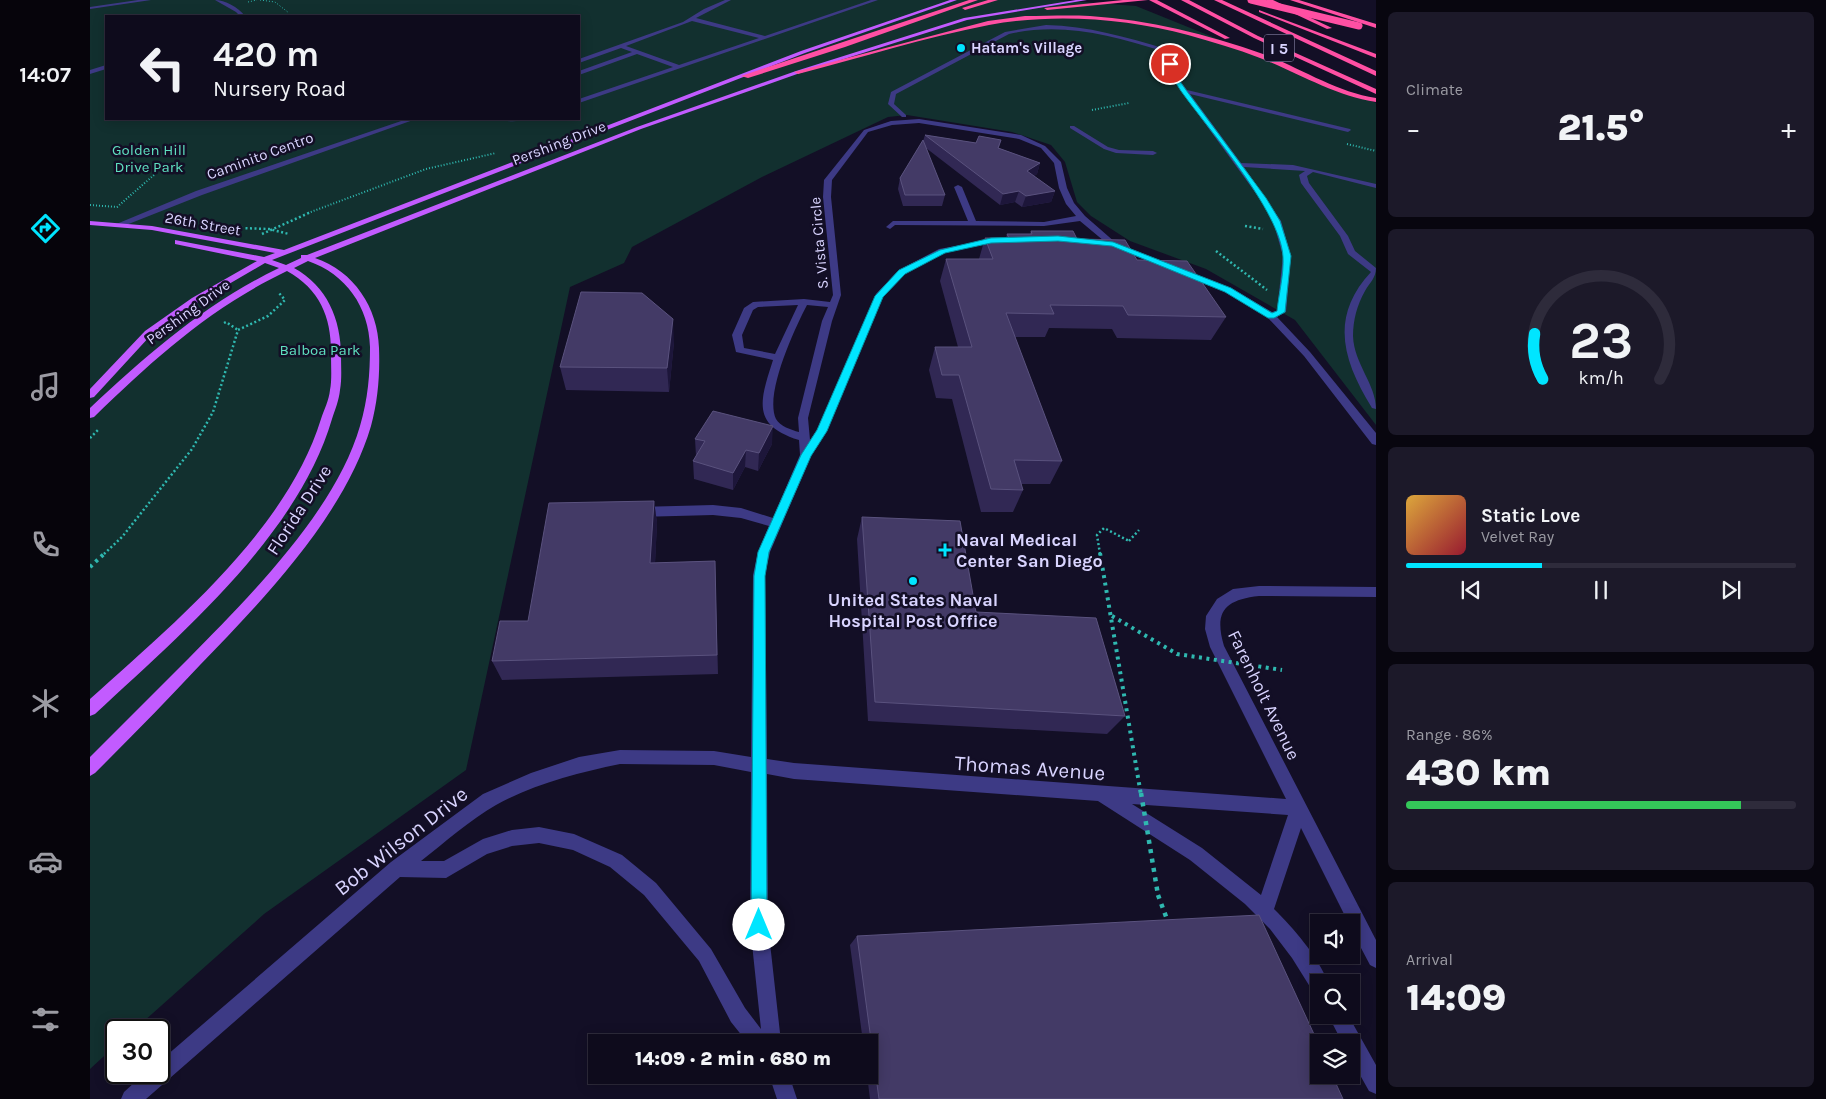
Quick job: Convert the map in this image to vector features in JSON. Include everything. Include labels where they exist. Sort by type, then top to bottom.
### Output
[{"type":"highway","points":[[744,76],[975,0]]},
{"type":"highway","points":[[867,37],[995,0]]},
{"type":"highway","points":[[1013,10],[1145,0]]},
{"type":"highway","points":[[1152,0],[1262,56],[1357,97],[1376,100]]},
{"type":"highway","name":"I 5","points":[[1184,0],[1256,37],[1376,92]]},
{"type":"highway","name":"I 5","points":[[1217,0],[1376,74]]},
{"type":"highway","points":[[1240,0],[1270,15],[1376,56]]},
{"type":"highway","points":[[1251,0],[1308,12],[1359,26],[1376,33]]},
{"type":"highway","points":[[1268,0],[1334,30]]},
{"type":"highway","points":[[1293,0],[1376,26]]},
{"type":"highway","points":[[798,72],[971,27],[1025,18],[1089,18],[1144,24],[1188,33],[1262,56]]},
{"type":"highway","points":[[1342,34],[1376,50]]},
{"type":"main road","name":"Pershing Drive","points":[[90,394],[148,333],[195,300],[262,261],[803,52],[955,0]]},
{"type":"main road","name":"Pershing Drive","points":[[90,414],[143,364],[202,316],[253,284],[308,258],[639,128],[798,72],[966,19],[1085,0]]},
{"type":"main road","name":"26th Street","points":[[90,223],[152,228],[282,252]]},
{"type":"main road","name":"26th Street","points":[[118,225],[166,239],[262,261]]},
{"type":"main road","name":"Florida Drive","points":[[90,768],[259,596],[283,568],[311,530],[358,446],[372,404],[376,347],[372,323],[364,303],[350,283],[326,265],[308,258],[282,252]]},
{"type":"main road","name":"Florida Drive","points":[[90,710],[219,585],[260,540],[297,486],[317,447],[330,414],[338,357],[334,325],[315,288],[304,276],[262,261]]},
{"type":"street","points":[[90,8],[149,0]]},
{"type":"street","points":[[217,0],[238,11],[241,15]]},
{"type":"street","points":[[580,61],[685,23],[729,0]]},
{"type":"street","points":[[580,101],[876,0]]},
{"type":"street","points":[[692,18],[766,38]]},
{"type":"street","points":[[904,116],[890,104],[893,92],[1007,33],[1021,29],[1040,27],[1070,28],[1164,50],[1172,74],[1264,199],[1277,221],[1287,256],[1281,312],[1271,316]]},
{"type":"street","points":[[621,46],[679,67]]},
{"type":"street","points":[[580,72],[637,52]]},
{"type":"street","points":[[90,72],[105,67]]},
{"type":"street","points":[[1184,91],[1348,130]]},
{"type":"street","name":"Caminito Centro","points":[[118,225],[209,189],[410,120]]},
{"type":"street","name":"S. Vista Circle","points":[[806,455],[802,418],[837,295],[827,197],[828,180],[866,131],[891,123],[919,121],[1021,137],[1043,147],[1057,162],[1062,188],[1070,204],[1082,218],[1113,244]]},
{"type":"street","points":[[1072,127],[1106,148],[1118,152],[1153,153]]},
{"type":"street","points":[[1238,165],[1293,166],[1376,186]]},
{"type":"street","points":[[1312,170],[1303,175],[1304,182],[1344,236],[1351,252],[1376,271],[1365,283],[1351,308],[1348,339],[1353,361],[1376,406]]},
{"type":"street","points":[[958,186],[973,223]]},
{"type":"street","points":[[890,227],[893,223],[1044,224],[1082,218]]},
{"type":"street","points":[[771,1034],[759,925],[760,576],[764,552],[806,455],[822,431],[880,296],[902,272],[942,251],[1010,239]]},
{"type":"street","points":[[1095,242],[1113,244],[1228,290],[1271,316],[1307,354],[1376,441]]},
{"type":"street","points":[[804,302],[788,331],[770,388],[770,418],[777,428],[804,438]]},
{"type":"street","points":[[779,358],[739,350],[737,335],[749,308],[756,304],[804,302],[833,305]]},
{"type":"street","points":[[623,512],[713,510],[741,512],[776,524]]},
{"type":"street","name":"Farenholt Avenue","points":[[1299,808],[1218,647],[1212,629],[1213,616],[1222,603],[1238,593],[1258,591],[1376,592]]},
{"type":"street","name":"Bob Wilson Drive","points":[[131,1099],[397,868],[489,800],[531,781],[579,765],[620,758],[661,756],[714,758],[759,765]]},
{"type":"street","name":"Thomas Avenue","points":[[759,765],[794,771],[1299,808]]},
{"type":"street","points":[[1102,794],[1190,847],[1265,909],[1302,954],[1314,974]]},
{"type":"street","points":[[1265,909],[1299,808]]},
{"type":"street","points":[[1299,808],[1376,959]]},
{"type":"street","points":[[397,868],[446,870],[483,847],[512,838],[539,835],[574,842],[616,862],[650,889],[705,955],[738,1014],[753,1034]]},
{"type":"street","points":[[1342,1024],[1376,1084]]},
{"type":"street","points":[[782,1084],[787,1099]]},
{"type":"path","points":[[260,0],[275,2],[289,13]]},
{"type":"path","points":[[1092,110],[1129,103]]},
{"type":"path","points":[[262,233],[290,220],[397,179],[455,162],[502,152]]},
{"type":"path","points":[[90,205],[117,207],[154,175]]},
{"type":"path","points":[[1245,226],[1270,230]]},
{"type":"path","points":[[1216,251],[1273,295]]},
{"type":"path","points":[[90,567],[122,537],[192,449],[213,412],[238,330],[268,316],[285,300],[279,293]]},
{"type":"path","points":[[1140,530],[1129,541],[1104,528],[1097,535],[1158,895],[1170,928]]},
{"type":"path","points":[[1111,615],[1177,654],[1282,670]]},
{"type":"green space","name":"Balboa Park","points":[[90,0],[1056,0],[1136,6],[1376,103],[1376,425],[1295,320],[1206,269],[1130,241],[1091,216],[1077,202],[1065,162],[1051,145],[1012,132],[907,115],[888,117],[762,177],[632,247],[624,263],[570,287],[466,770],[264,914],[146,1019],[105,1019],[105,1055],[90,1069]]},
{"type":"building","points":[[925,135],[976,143],[979,136],[1001,140],[998,148],[1040,163],[1027,171],[1055,191],[1026,196],[1019,191],[1003,194]]},
{"type":"building","points":[[923,140],[945,195],[905,195],[900,178]]},
{"type":"building","points":[[1031,231],[1073,231],[1077,239],[1125,240],[1137,260],[1187,261],[1226,317],[1128,315],[1123,306],[1050,305],[1054,314],[1006,313],[1062,461],[1014,460],[1023,490],[991,489],[959,375],[942,375],[935,347],[972,347],[946,259],[993,259],[985,238],[1009,238],[1007,234],[1032,234]]},
{"type":"building","points":[[581,292],[642,293],[673,319],[667,368],[560,367]]},
{"type":"building","points":[[713,411],[773,426],[759,453],[746,450],[733,473],[693,461],[705,441],[695,439]]},
{"type":"building","points":[[654,501],[650,563],[715,561],[717,655],[492,661],[500,621],[528,621],[549,503]]},
{"type":"building","points":[[862,517],[960,521],[976,612],[1096,618],[1125,716],[875,702]]},
{"type":"building","points":[[1259,915],[1314,1034],[1310,1034],[1310,1084],[1336,1084],[1343,1099],[879,1099],[877,1084],[878,1034],[870,1034],[857,936]]},
{"type":"place","name":"Hatam's Village","points":[[961,48]]},
{"type":"place","name":"Naval Medical Center San Diego","points":[[945,550]]},
{"type":"place","name":"United States Naval Hospital Post Office","points":[[913,581]]},
{"type":"route","points":[[759,925],[760,576],[764,552],[806,455],[822,431],[880,296],[902,272],[942,251],[991,241],[1020,238],[1058,238],[1113,244],[1228,290],[1271,316],[1281,312],[1287,256],[1277,221],[1264,199],[1172,74],[1170,64]]},
{"type":"park label","name":"Golden Hill Drive Park","points":[[149,158]]}]
